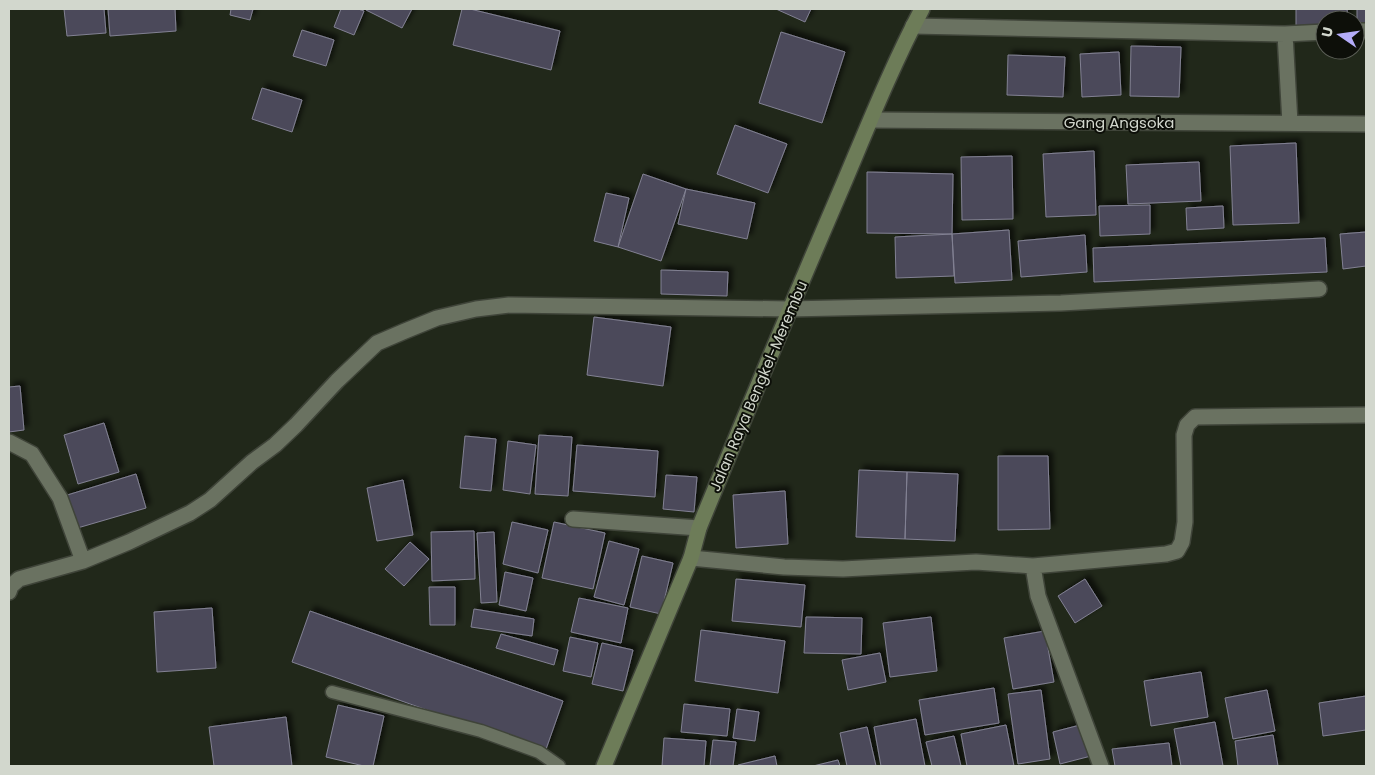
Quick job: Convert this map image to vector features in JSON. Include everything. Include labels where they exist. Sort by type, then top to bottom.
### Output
[{"type":"street","name":"Jalan Raya Bengkel-Merembu","points":[[604,766],[691,558],[699,528],[789,310],[871,120],[922,9]]},
{"type":"street","points":[[913,26],[1285,34],[1315,32]]},
{"type":"street","points":[[1285,34],[1290,123]]},
{"type":"street","name":"Gang Angsoka","points":[[871,120],[1366,124]]},
{"type":"street","points":[[9,592],[11,586],[19,579],[83,561],[190,513],[210,500],[252,462],[275,445],[337,381],[377,344],[405,330],[438,318],[476,309],[509,305],[789,310],[1061,303],[1319,289]]},
{"type":"street","points":[[691,558],[784,567],[843,569],[976,562],[1033,566],[1166,554],[1176,551],[1182,542],[1185,522],[1184,435],[1187,425],[1195,417],[1366,415]]},
{"type":"street","points":[[9,442],[32,454],[60,498],[83,561]]},
{"type":"street","points":[[573,519],[699,528]]},
{"type":"street","points":[[1033,566],[1038,596],[1101,766]]},
{"type":"lane","points":[[332,692],[480,731],[539,752],[559,766]]},
{"type":"building","points":[[64,9],[104,9],[106,33],[67,36]]},
{"type":"building","points":[[108,9],[175,9],[176,31],[110,36]]},
{"type":"building","points":[[231,9],[253,9],[250,20],[230,15]]},
{"type":"building","points":[[341,9],[364,11],[354,35],[334,27]]},
{"type":"building","points":[[366,9],[412,9],[402,28]]},
{"type":"building","points":[[462,9],[470,9],[560,31],[551,70],[453,45]]},
{"type":"building","points":[[776,9],[811,9],[805,22]]},
{"type":"building","points":[[1296,9],[1347,9],[1315,10],[1315,25],[1296,26]]},
{"type":"building","points":[[1366,9],[1366,27],[1365,10],[1357,10]]},
{"type":"building","points":[[302,30],[334,40],[326,66],[293,56]]},
{"type":"building","points":[[781,32],[845,52],[822,123],[759,103]]},
{"type":"building","points":[[1131,46],[1181,47],[1179,97],[1130,96]]},
{"type":"building","points":[[1119,52],[1121,95],[1082,97],[1080,54]]},
{"type":"building","points":[[1008,55],[1065,57],[1063,97],[1007,95]]},
{"type":"building","points":[[262,88],[302,100],[292,132],[252,119]]},
{"type":"building","points":[[735,125],[787,144],[768,193],[717,174]]},
{"type":"building","points":[[1296,143],[1299,223],[1233,225],[1230,146]]},
{"type":"building","points":[[1094,151],[1096,215],[1046,217],[1043,154]]},
{"type":"building","points":[[1012,156],[1013,219],[962,220],[961,157]]},
{"type":"building","points":[[1199,162],[1201,201],[1128,204],[1126,165]]},
{"type":"building","points":[[867,172],[953,174],[952,234],[867,233]]},
{"type":"building","points":[[643,174],[686,189],[661,261],[618,247]]},
{"type":"building","points":[[686,189],[755,203],[747,239],[678,224]]},
{"type":"building","points":[[606,193],[629,198],[618,247],[594,241]]},
{"type":"building","points":[[1150,205],[1150,234],[1100,236],[1099,206]]},
{"type":"building","points":[[1223,206],[1224,228],[1187,230],[1186,208]]},
{"type":"building","points":[[1009,230],[1012,280],[955,283],[952,234]]},
{"type":"building","points":[[1366,232],[1366,266],[1343,269],[1340,234]]},
{"type":"building","points":[[952,234],[954,276],[896,278],[895,237]]},
{"type":"building","points":[[1085,235],[1087,272],[1021,277],[1018,241]]},
{"type":"building","points":[[1325,238],[1327,272],[1094,282],[1093,248]]},
{"type":"building","points":[[661,270],[728,272],[727,296],[661,294]]},
{"type":"building","points":[[594,317],[671,327],[663,386],[587,375]]},
{"type":"building","points":[[20,386],[24,430],[9,432],[9,387]]},
{"type":"building","points":[[104,423],[119,472],[78,484],[64,435]]},
{"type":"building","points":[[539,435],[572,437],[568,496],[535,494]]},
{"type":"building","points":[[465,436],[496,439],[491,491],[460,488]]},
{"type":"building","points":[[508,441],[536,445],[530,494],[503,490]]},
{"type":"building","points":[[577,445],[658,451],[655,497],[573,491]]},
{"type":"building","points":[[998,456],[1048,456],[1050,529],[998,530]]},
{"type":"building","points":[[859,470],[907,472],[905,539],[856,537]]},
{"type":"building","points":[[907,472],[958,474],[955,541],[905,539]]},
{"type":"building","points":[[136,474],[146,508],[74,529],[64,496]]},
{"type":"building","points":[[666,475],[697,477],[694,512],[663,509]]},
{"type":"building","points":[[403,480],[413,535],[377,541],[367,488]]},
{"type":"building","points":[[785,491],[788,544],[736,548],[733,495]]},
{"type":"building","points":[[512,522],[548,530],[538,573],[503,564]]},
{"type":"building","points":[[554,522],[605,533],[593,589],[542,578]]},
{"type":"building","points":[[474,531],[475,579],[432,581],[431,532]]},
{"type":"building","points":[[494,532],[497,602],[481,603],[477,533]]},
{"type":"building","points":[[609,541],[639,549],[624,605],[594,597]]},
{"type":"building","points":[[410,542],[429,559],[404,586],[385,569]]},
{"type":"building","points":[[642,556],[673,563],[661,614],[630,607]]},
{"type":"building","points":[[505,572],[533,578],[526,611],[499,605]]},
{"type":"building","points":[[736,579],[805,585],[801,627],[732,621]]},
{"type":"building","points":[[1085,579],[1102,606],[1075,623],[1058,596]]},
{"type":"building","points":[[429,587],[455,587],[455,625],[430,625]]},
{"type":"building","points":[[579,598],[628,608],[621,643],[571,632]]},
{"type":"building","points":[[212,608],[216,668],[157,672],[154,612]]},
{"type":"building","points":[[474,609],[534,619],[532,636],[471,627]]},
{"type":"building","points":[[310,611],[563,701],[545,752],[292,662]]},
{"type":"building","points":[[806,617],[862,618],[861,654],[804,653]]},
{"type":"building","points":[[931,617],[937,671],[890,677],[883,623]]},
{"type":"building","points":[[701,630],[785,641],[778,693],[695,681]]},
{"type":"building","points":[[1045,631],[1054,682],[1013,689],[1004,638]]},
{"type":"building","points":[[501,634],[558,650],[554,665],[496,648]]},
{"type":"building","points":[[570,637],[598,643],[591,677],[563,671]]},
{"type":"building","points":[[602,643],[633,650],[623,691],[592,684]]},
{"type":"building","points":[[880,653],[886,682],[848,690],[842,660]]},
{"type":"building","points":[[1201,672],[1208,717],[1151,726],[1144,681]]},
{"type":"building","points":[[994,688],[999,723],[925,735],[919,700]]},
{"type":"building","points":[[1041,690],[1050,759],[1018,764],[1008,694]]},
{"type":"building","points":[[1267,690],[1275,731],[1233,739],[1225,698]]},
{"type":"building","points":[[1366,696],[1366,730],[1323,736],[1319,703]]},
{"type":"building","points":[[684,704],[730,709],[727,736],[681,732]]},
{"type":"building","points":[[338,705],[384,716],[373,766],[364,766],[326,757]]},
{"type":"building","points":[[737,709],[759,712],[755,741],[733,738]]},
{"type":"building","points":[[286,717],[292,766],[214,766],[209,727]]},
{"type":"building","points":[[916,719],[925,766],[881,766],[874,727]]},
{"type":"building","points":[[1215,722],[1223,766],[1181,766],[1174,729]]},
{"type":"building","points":[[1084,724],[1091,756],[1060,764],[1053,732]]},
{"type":"building","points":[[1006,725],[1014,766],[967,766],[961,734]]},
{"type":"building","points":[[867,727],[876,766],[847,766],[840,733]]},
{"type":"building","points":[[1273,735],[1278,766],[1238,766],[1235,741]]},
{"type":"building","points":[[954,736],[961,766],[932,766],[926,742]]},
{"type":"building","points":[[664,738],[706,741],[704,766],[662,766]]},
{"type":"building","points":[[713,740],[736,742],[733,766],[710,766]]},
{"type":"building","points":[[1169,743],[1172,766],[1115,766],[1112,749]]},
{"type":"building","points":[[775,756],[777,766],[738,766],[738,765]]},
{"type":"building","points":[[838,760],[840,766],[813,766]]}]
